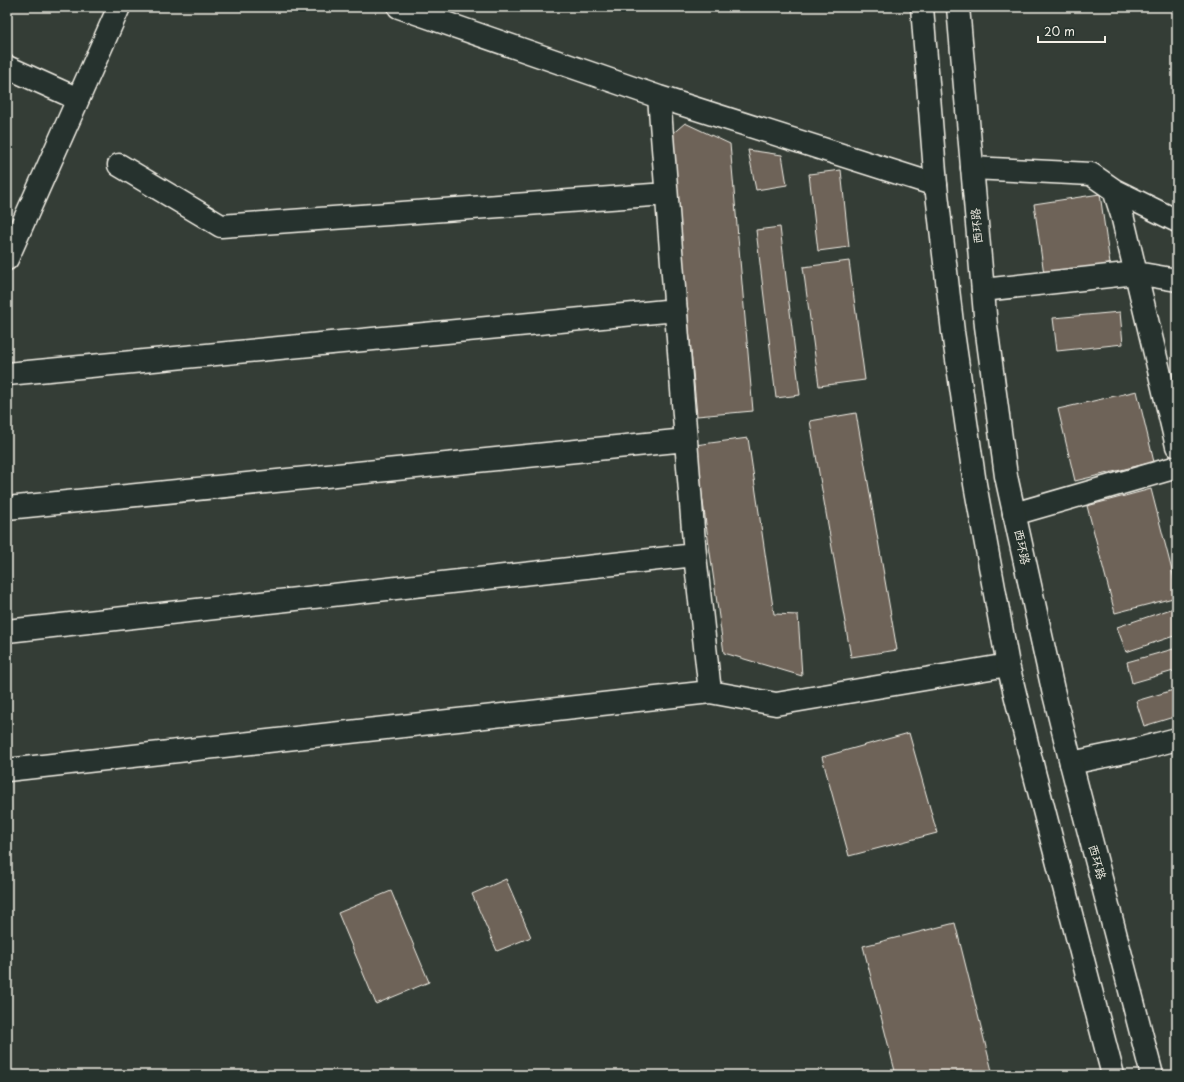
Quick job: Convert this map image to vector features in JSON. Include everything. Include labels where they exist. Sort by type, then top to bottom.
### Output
[{"type":"street","points":[[7,259],[119,7]]},
{"type":"street","points":[[399,7],[658,97],[936,185]]},
{"type":"street","points":[[922,7],[936,185],[953,332],[975,484],[1008,664],[1036,780],[1113,1075]]},
{"type":"street","name":"西环路","points":[[958,7],[986,326],[1006,476],[1053,690],[1152,1075]]},
{"type":"street","points":[[7,66],[78,99]]},
{"type":"street","points":[[658,97],[695,555],[710,692]]},
{"type":"street","points":[[119,165],[221,226],[666,194]]},
{"type":"street","points":[[972,168],[1091,174],[1114,190],[1177,221]]},
{"type":"street","points":[[1114,190],[1122,215],[1177,446]]},
{"type":"street","points":[[983,290],[1136,273],[1177,280]]},
{"type":"street","points":[[7,374],[676,310]]},
{"type":"street","points":[[7,508],[686,440]]},
{"type":"street","points":[[1014,514],[1177,467]]},
{"type":"street","points":[[7,631],[695,555]]},
{"type":"street","points":[[7,770],[710,692],[776,704],[1008,664]]},
{"type":"street","points":[[1071,763],[1139,749],[1177,738]]},
{"type":"building","points":[[685,123],[730,144],[753,411],[697,416],[671,135]]},
{"type":"building","points":[[748,150],[782,155],[787,185],[756,190]]},
{"type":"building","points":[[841,170],[849,247],[818,251],[809,174]]},
{"type":"building","points":[[1100,194],[1110,264],[1044,274],[1034,204]]},
{"type":"building","points":[[780,227],[800,395],[776,398],[756,230]]},
{"type":"building","points":[[849,261],[865,380],[819,386],[803,267]]},
{"type":"building","points":[[1120,312],[1123,344],[1057,351],[1053,318]]},
{"type":"building","points":[[1137,391],[1154,462],[1075,481],[1058,409]]},
{"type":"building","points":[[856,413],[897,650],[851,657],[810,421]]},
{"type":"building","points":[[748,438],[774,614],[798,615],[802,676],[724,653],[695,445]]},
{"type":"building","points":[[1151,489],[1177,590],[1177,597],[1115,613],[1087,506]]},
{"type":"building","points":[[1177,607],[1177,635],[1126,652],[1117,627]]},
{"type":"building","points":[[1177,648],[1177,670],[1132,683],[1127,662]]},
{"type":"building","points":[[1177,689],[1177,716],[1144,726],[1136,701]]},
{"type":"building","points":[[909,733],[937,833],[849,856],[822,757]]},
{"type":"building","points":[[506,879],[531,937],[497,951],[472,894]]},
{"type":"building","points":[[391,891],[429,982],[376,1004],[338,913]]},
{"type":"building","points":[[955,923],[993,1075],[896,1075],[863,946]]}]
